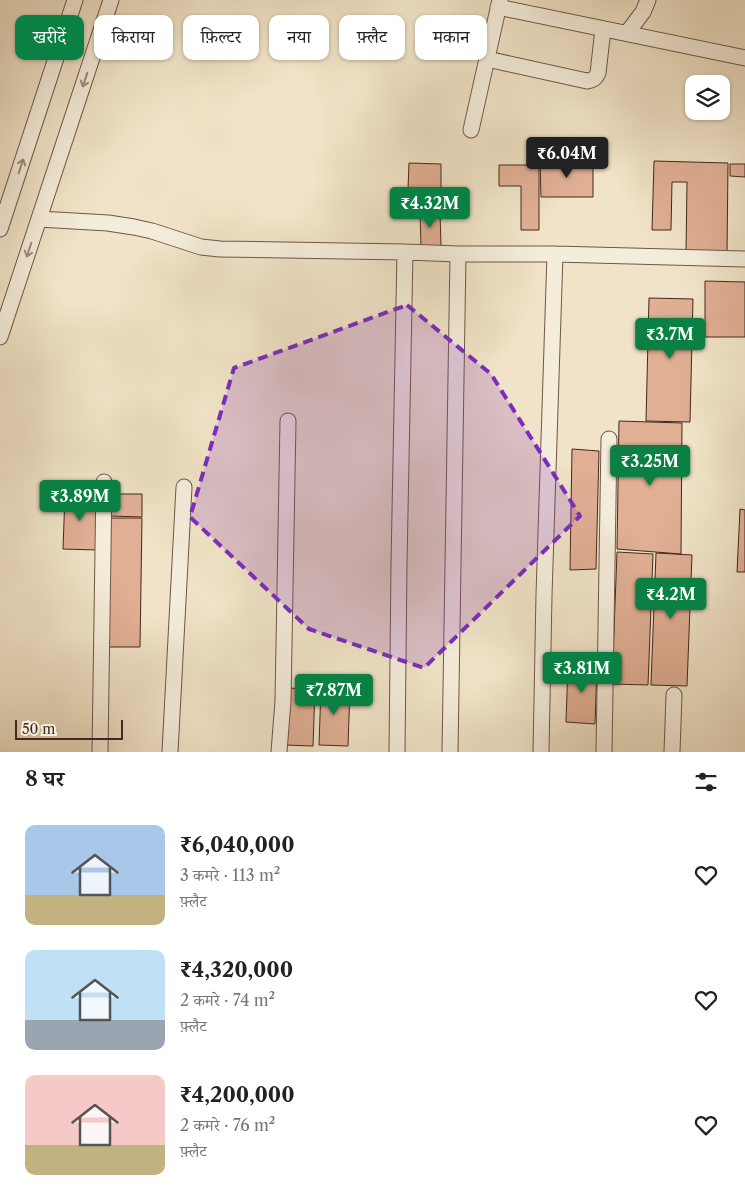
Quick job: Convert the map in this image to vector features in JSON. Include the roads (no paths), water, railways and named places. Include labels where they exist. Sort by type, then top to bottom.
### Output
[{"type":"street","points":[[0,229],[75,0]]},
{"type":"street","points":[[0,337],[111,0]]},
{"type":"street","points":[[627,34],[648,0]]},
{"type":"street","points":[[603,29],[598,73],[593,80],[588,81],[487,59],[499,3],[603,29],[745,58]]},
{"type":"street","points":[[471,130],[487,60]]},
{"type":"street","points":[[39,219],[108,223],[134,227],[201,247],[220,249],[745,259]]},
{"type":"street","points":[[397,752],[405,252]]},
{"type":"street","points":[[450,752],[458,254]]},
{"type":"street","points":[[541,752],[544,586],[555,254]]},
{"type":"street","points":[[279,752],[283,700],[288,421]]},
{"type":"street","points":[[604,752],[609,439]]},
{"type":"street","points":[[100,752],[104,482]]},
{"type":"street","points":[[170,752],[184,487]]},
{"type":"street","points":[[672,752],[674,695]]}]
